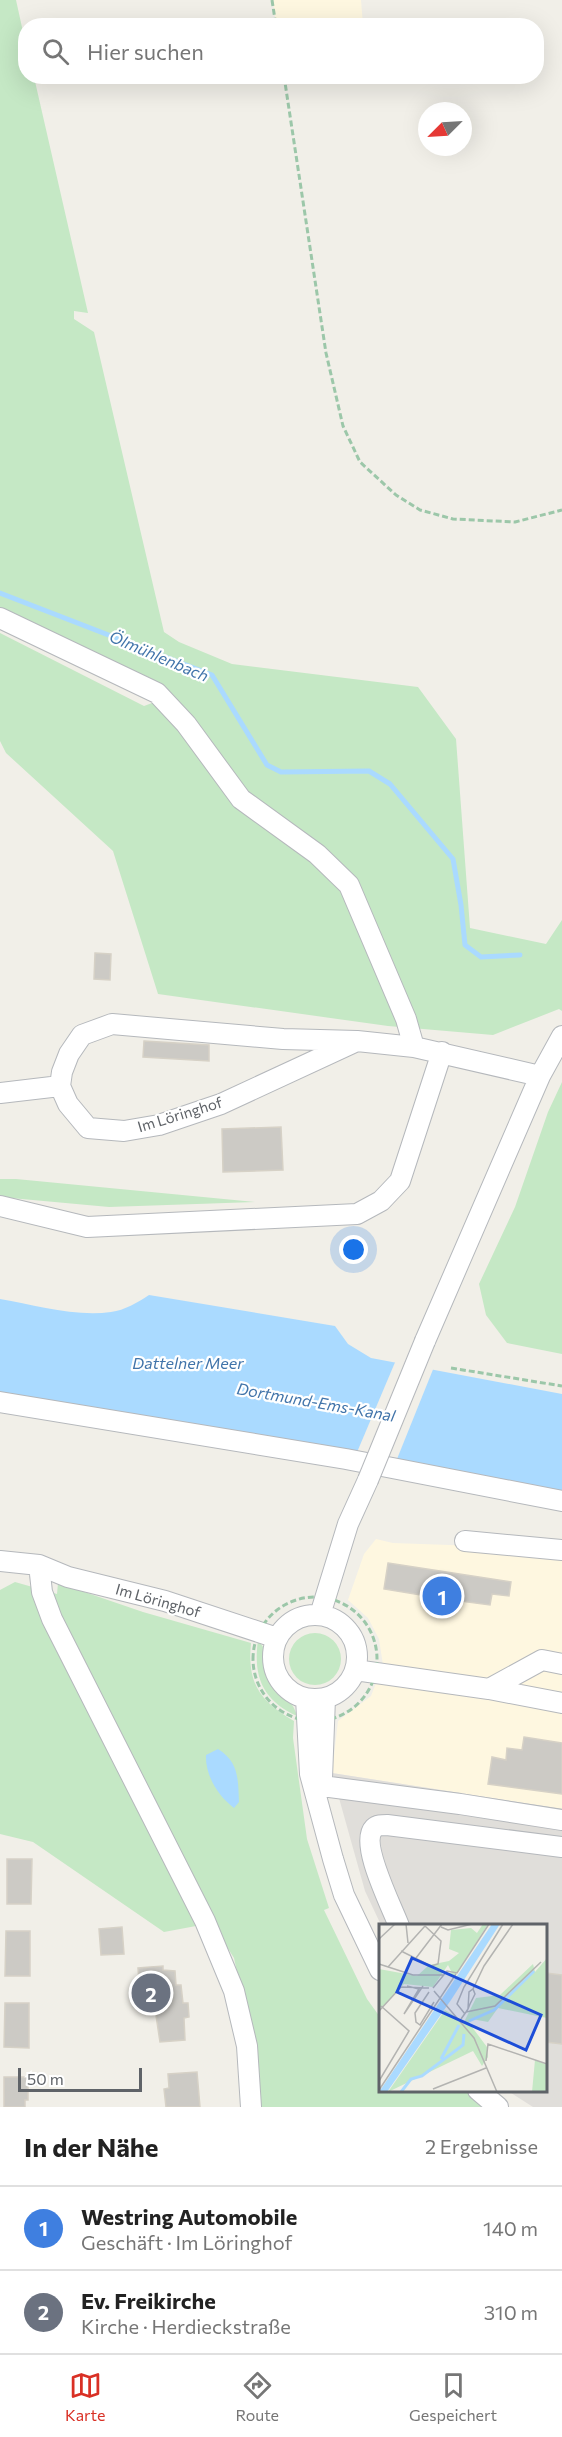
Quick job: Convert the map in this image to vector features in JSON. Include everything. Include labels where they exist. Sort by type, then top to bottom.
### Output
[{"type":"street","points":[[0,618],[157,693],[186,724],[241,799],[317,854],[349,885],[406,1019],[414,1047]]},
{"type":"street","points":[[0,1092],[60,1086],[69,1054],[82,1035],[112,1024],[283,1039],[357,1041],[414,1047],[540,1076]]},
{"type":"street","points":[[323,1607],[346,1629],[354,1641],[357,1655],[355,1670],[343,1688],[316,1698],[292,1693],[281,1682],[274,1668],[268,1634],[323,1607],[348,1524],[540,1076],[562,1036]]},
{"type":"street","name":"Im Löringhof","points":[[60,1086],[68,1104],[88,1128],[124,1131],[159,1125],[221,1104],[357,1041]]},
{"type":"street","points":[[0,1206],[87,1227],[357,1214],[381,1201],[400,1181],[442,1052]]},
{"type":"street","points":[[0,1402],[346,1459],[562,1501]]},
{"type":"street","points":[[465,1541],[562,1550]]},
{"type":"street","name":"Im Löringhof","points":[[0,1561],[39,1565],[68,1577],[165,1601],[268,1634]]},
{"type":"street","points":[[39,1565],[42,1592],[52,1619],[205,1921],[234,1991],[247,2046],[251,2107]]},
{"type":"street","points":[[489,1689],[542,1660],[562,1664]]},
{"type":"street","points":[[355,1670],[489,1689],[562,1703]]},
{"type":"street","points":[[316,1698],[324,1823]]},
{"type":"street","points":[[316,1721],[310,1773],[344,1895],[379,1966]]},
{"type":"street","points":[[322,1786],[562,1820]]},
{"type":"street","points":[[398,1924],[370,1852],[369,1839],[373,1829],[377,1826],[387,1825],[562,1848]]},
{"type":"street","points":[[479,2092],[498,2107]]},
{"type":"path","points":[[272,0],[275,18]]},
{"type":"path","points":[[285,84],[326,353],[343,426],[360,462],[396,495],[420,510],[453,519],[515,522],[562,510]]},
{"type":"path","points":[[451,1368],[562,1386]]},
{"type":"path","points":[[309,1597],[323,1607],[340,1602],[355,1610],[370,1629],[377,1655],[375,1673],[368,1689],[343,1715],[316,1721],[291,1717],[274,1705],[262,1692],[253,1659],[268,1634],[274,1611],[285,1604],[309,1597]]},
{"type":"shaded area","points":[[273,0],[361,0],[362,18],[275,18]]},
{"type":"shaded area","points":[[376,1539],[393,1543],[506,1547],[562,1557],[562,1809],[332,1773],[338,1721],[371,1696],[383,1665],[379,1639],[368,1618],[348,1600],[364,1554]]},
{"type":"shaded area","points":[[332,1773],[562,1809],[562,2107],[533,2107],[510,2092],[547,2092],[547,1924],[381,1924],[365,1891]]},
{"type":"green space","points":[[0,0],[16,0],[20,18],[18,18],[18,84],[36,84],[88,313],[74,311],[74,319],[94,332],[164,632],[179,642],[232,664],[418,687],[456,739],[470,928],[546,944],[562,920],[562,1011],[559,1009],[493,1035],[388,1026],[158,994],[113,851],[6,753],[0,741],[0,633],[144,706],[171,696],[140,674],[0,608]]},
{"type":"green space","points":[[562,1082],[562,1354],[507,1343],[486,1315],[479,1284],[515,1207],[548,1112]]},
{"type":"green space","points":[[0,1179],[255,1202],[109,1207],[0,1197]]},
{"type":"green space","points":[[15,1582],[57,1594],[58,1583],[143,1612],[251,1643],[251,1670],[258,1690],[272,1706],[294,1721],[293,1738],[307,1839],[329,1908],[324,1910],[367,1999],[379,2016],[379,2092],[477,2092],[495,2107],[260,2107],[255,2055],[234,1958],[212,1923],[164,1932],[33,1842],[0,1834],[0,1590]]},
{"type":"green space","points":[[310,1633],[320,1633],[334,1640],[341,1659],[334,1678],[320,1685],[310,1685],[300,1681],[293,1674],[289,1664],[289,1654],[293,1644],[300,1637]]},
{"type":"green space","points":[[258,1640],[266,1651],[266,1665],[272,1683],[288,1700],[297,1716],[275,1702],[262,1686],[257,1665]]},
{"type":"water","name":"Dattelner Meer","points":[[149,1295],[335,1326],[348,1344],[371,1358],[562,1394],[562,1491],[0,1394],[0,1299],[55,1310],[97,1313],[121,1310]]},
{"type":"water","points":[[218,1749],[234,1765],[236,1772],[239,1802],[234,1808],[218,1791],[210,1777],[206,1763],[206,1755]]},
{"type":"pier","points":[[396,1360],[434,1367],[395,1464],[355,1457]]},
{"type":"building","points":[[95,953],[111,954],[110,980],[94,979]]},
{"type":"building","points":[[144,1041],[209,1045],[209,1061],[143,1057]]},
{"type":"building","points":[[281,1127],[283,1170],[223,1172],[222,1129]]},
{"type":"building","points":[[388,1563],[511,1582],[509,1596],[492,1594],[490,1605],[453,1600],[452,1610],[432,1607],[433,1597],[384,1589]]},
{"type":"building","points":[[524,1737],[562,1743],[562,1794],[488,1784],[492,1757],[506,1760],[507,1748],[522,1750]]},
{"type":"building","points":[[7,1859],[32,1859],[31,1904],[7,1904]]},
{"type":"building","points":[[122,1927],[124,1954],[101,1955],[99,1929]]},
{"type":"building","points":[[6,1931],[30,1931],[30,1976],[5,1976]]},
{"type":"building","points":[[163,1966],[163,1970],[175,1971],[176,1985],[181,1985],[183,2003],[188,2003],[189,2017],[184,2018],[185,2040],[160,2042],[155,2009],[141,2010],[138,1968]]},
{"type":"building","points":[[547,1973],[562,1975],[562,2044],[547,2042]]},
{"type":"building","points":[[5,2003],[29,2003],[29,2048],[4,2047]]},
{"type":"building","points":[[197,2072],[200,2107],[166,2107],[164,2089],[169,2088],[168,2074]]},
{"type":"building","points":[[4,2077],[28,2077],[28,2100],[25,2100],[25,2107],[4,2107]]},
{"type":"waterway","name":"Ölmühlenbach","points":[[0,593],[212,675],[267,765],[281,772],[369,771],[390,784],[453,859],[465,945],[481,957],[520,955]]},
{"type":"place","name":"Westring Automobile","points":[[442,1596]]},
{"type":"place","name":"Ev. Freikirche","points":[[151,1993]]},
{"type":"water label","name":"Dortmund-Ems-Kanal","points":[[316,1402]]}]
